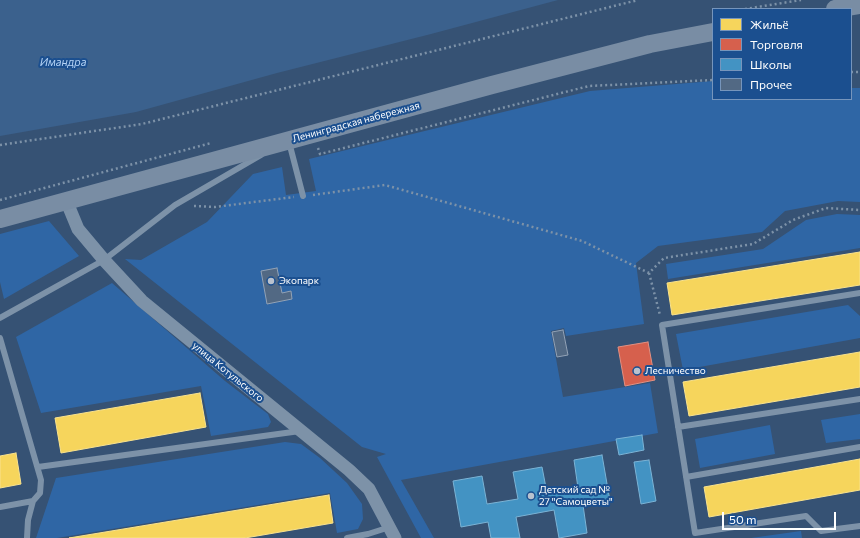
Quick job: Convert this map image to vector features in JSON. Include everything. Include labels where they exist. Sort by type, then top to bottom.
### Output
[{"type":"main road","points":[[843,8],[859,6]]},
{"type":"main road","name":"Ленинградская набережная","points":[[0,219],[314,132],[650,44],[712,32]]},
{"type":"street","name":"улица Котульского","points":[[66,200],[78,229],[142,301],[349,470],[368,489],[393,533]]},
{"type":"lane","points":[[0,318],[104,260],[175,205],[288,140],[303,196]]},
{"type":"lane","points":[[860,293],[662,325],[695,533],[806,516],[821,531],[860,526]]},
{"type":"lane","points":[[0,338],[41,480],[40,493],[33,501],[28,520],[27,538]]},
{"type":"lane","points":[[678,427],[860,399]]},
{"type":"lane","points":[[38,467],[302,431]]},
{"type":"lane","points":[[686,477],[860,447]]},
{"type":"lane","points":[[0,507],[33,501]]},
{"type":"lane","points":[[347,538],[368,534],[393,533]]},
{"type":"path","points":[[0,145],[142,124],[638,0]]},
{"type":"path","points":[[751,8],[801,0]]},
{"type":"path","points":[[314,132],[320,154],[588,86],[712,80]]},
{"type":"path","points":[[175,205],[216,207],[385,185],[582,241],[649,273]]},
{"type":"path","points":[[649,273],[664,258],[753,244],[793,220],[826,208],[860,210]]},
{"type":"path","points":[[649,273],[662,325]]},
{"type":"shaded area","points":[[712,81],[712,100],[852,100],[852,88],[860,88],[860,202],[838,201],[785,211],[762,232],[658,246],[636,263],[644,324],[566,336],[564,328],[551,331],[563,397],[650,383],[658,433],[401,480],[434,538],[421,538],[377,457],[386,454],[362,447],[125,259],[141,260],[207,222],[253,174],[282,167],[286,195],[316,191],[309,159],[590,91]]},
{"type":"shaded area","points":[[837,214],[860,215],[860,248],[668,279],[666,264],[763,249],[806,220]]},
{"type":"shaded area","points":[[49,221],[79,256],[4,299],[0,282],[0,234]]},
{"type":"shaded area","points":[[112,283],[225,381],[268,414],[271,422],[268,427],[211,436],[201,386],[41,413],[16,337]]},
{"type":"shaded area","points":[[848,305],[860,316],[860,338],[683,370],[676,334]]},
{"type":"shaded area","points":[[860,414],[860,439],[826,443],[821,420]]},
{"type":"shaded area","points":[[770,425],[775,454],[700,468],[695,439]]},
{"type":"shaded area","points":[[285,442],[301,444],[320,458],[347,483],[362,504],[363,519],[358,529],[337,533],[330,493],[57,538],[36,538],[56,478]]},
{"type":"shaded area","points":[[801,531],[802,538],[751,538]]},
{"type":"water","name":"Имандра","points":[[0,0],[558,0],[277,73],[136,112],[0,136]]},
{"type":"building: Жильё","points":[[860,252],[860,285],[672,315],[667,283]]},
{"type":"building: Жильё","points":[[860,352],[860,387],[689,416],[683,382]]},
{"type":"building: Жильё","points":[[200,393],[206,427],[61,453],[55,418]]},
{"type":"building: Жильё","points":[[16,453],[21,484],[0,488],[0,456]]},
{"type":"building: Жильё","points":[[860,459],[860,490],[709,517],[704,487]]},
{"type":"building: Жильё","points":[[329,495],[333,523],[245,538],[69,538]]},
{"type":"building: Торговля","name":"Лесничество","points":[[648,342],[655,380],[625,386],[618,347]]},
{"type":"building: Школы","points":[[642,435],[644,450],[619,455],[616,439]]},
{"type":"building: Школы","points":[[602,455],[610,501],[583,505],[587,533],[559,538],[554,510],[516,517],[520,538],[491,538],[488,522],[461,527],[453,481],[482,476],[487,504],[518,499],[513,472],[542,467],[547,493],[578,488],[574,460]]},
{"type":"building: Школы","points":[[649,460],[656,501],[641,504],[634,462]]},
{"type":"building: Прочее","name":"Экопарк","points":[[277,268],[282,293],[291,291],[292,299],[267,304],[261,271]]},
{"type":"building: Прочее","points":[[563,330],[568,355],[557,357],[552,332]]},
{"type":"place","name":"Экопарк","points":[[271,281]]},
{"type":"place","name":"Лесничество","points":[[637,371]]},
{"type":"place","name":"Детский сад № 27 \"Самоцветы\"","points":[[531,496]]}]
